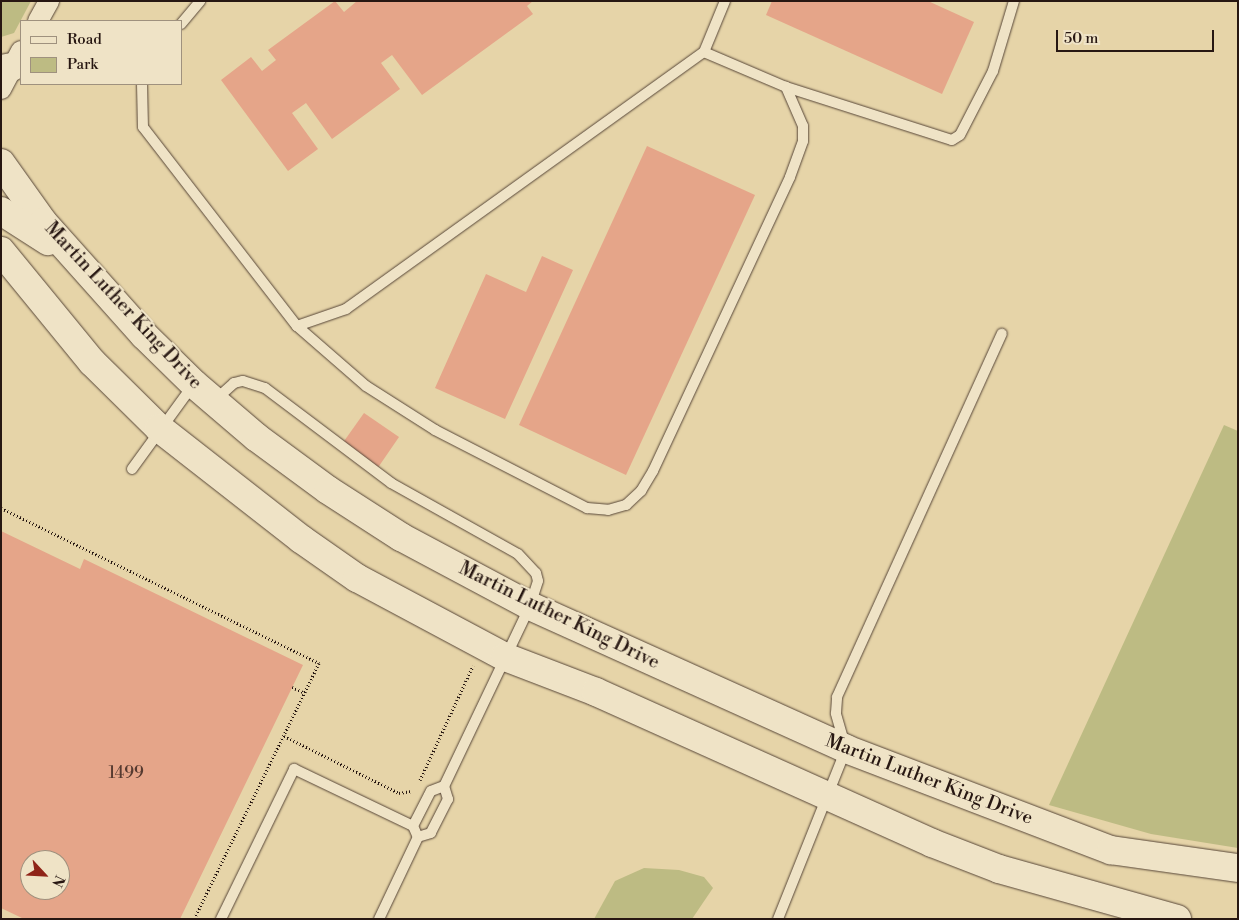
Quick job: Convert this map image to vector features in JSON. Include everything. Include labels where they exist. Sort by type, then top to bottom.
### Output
[{"type":"main road","name":"Martin Luther King Drive","points":[[1,163],[43,222],[88,274],[204,393],[256,437],[328,490],[401,536],[530,606],[846,749],[1111,850],[1238,868]]},
{"type":"main road","points":[[1,211],[29,226],[88,274]]},
{"type":"main road","points":[[3,256],[92,362],[159,428],[301,539],[357,578],[505,657],[596,692],[827,796],[999,869],[1177,919]]},
{"type":"street","points":[[38,20],[48,1]]},
{"type":"lane","points":[[182,23],[200,1]]},
{"type":"lane","points":[[297,326],[346,309],[704,52],[724,1]]},
{"type":"lane","points":[[704,52],[786,88],[952,140],[960,135],[993,72],[1014,1]]},
{"type":"lane","points":[[142,85],[143,127],[297,326],[366,386],[434,430],[587,508],[608,510],[626,505],[641,492],[653,471],[799,156],[802,126],[786,88]]},
{"type":"lane","points":[[778,919],[846,749],[836,713],[837,697],[1002,334]]},
{"type":"lane","points":[[132,469],[159,428],[204,393],[243,381],[265,388],[391,483],[528,562],[538,581],[530,606],[444,786],[448,799],[431,833],[418,837]]},
{"type":"lane","points":[[221,919],[294,769],[414,826],[418,837],[379,919]]},
{"type":"lane","points":[[414,826],[431,791],[444,786]]},
{"type":"path","points":[[1,508],[319,663],[194,919]]},
{"type":"path","points":[[284,736],[399,793],[410,793],[417,786],[473,672],[470,662]]},
{"type":"path","points":[[292,687],[305,693]]},
{"type":"green space","points":[[1,1],[31,1],[14,33],[1,37]]},
{"type":"green space","points":[[1224,425],[1238,431],[1238,848],[1151,834],[1049,805]]},
{"type":"green space","points":[[644,868],[679,870],[704,877],[713,888],[692,919],[594,919],[615,881]]},
{"type":"building","points":[[335,1],[344,12],[357,1],[533,1],[527,6],[533,14],[422,95],[392,55],[381,63],[400,89],[332,139],[306,103],[292,113],[318,149],[288,171],[221,80],[251,57],[262,71],[276,60],[268,50]]},
{"type":"building","points":[[772,1],[928,1],[974,22],[942,94],[766,15]]},
{"type":"building","points":[[647,146],[755,195],[626,475],[519,425]]},
{"type":"building","points":[[542,256],[573,270],[505,419],[435,388],[486,274],[526,292]]},
{"type":"building","points":[[364,413],[399,437],[377,469],[342,444]]},
{"type":"building","points":[[1,531],[80,569],[84,559],[303,665],[180,919],[24,919],[1,908]]}]
